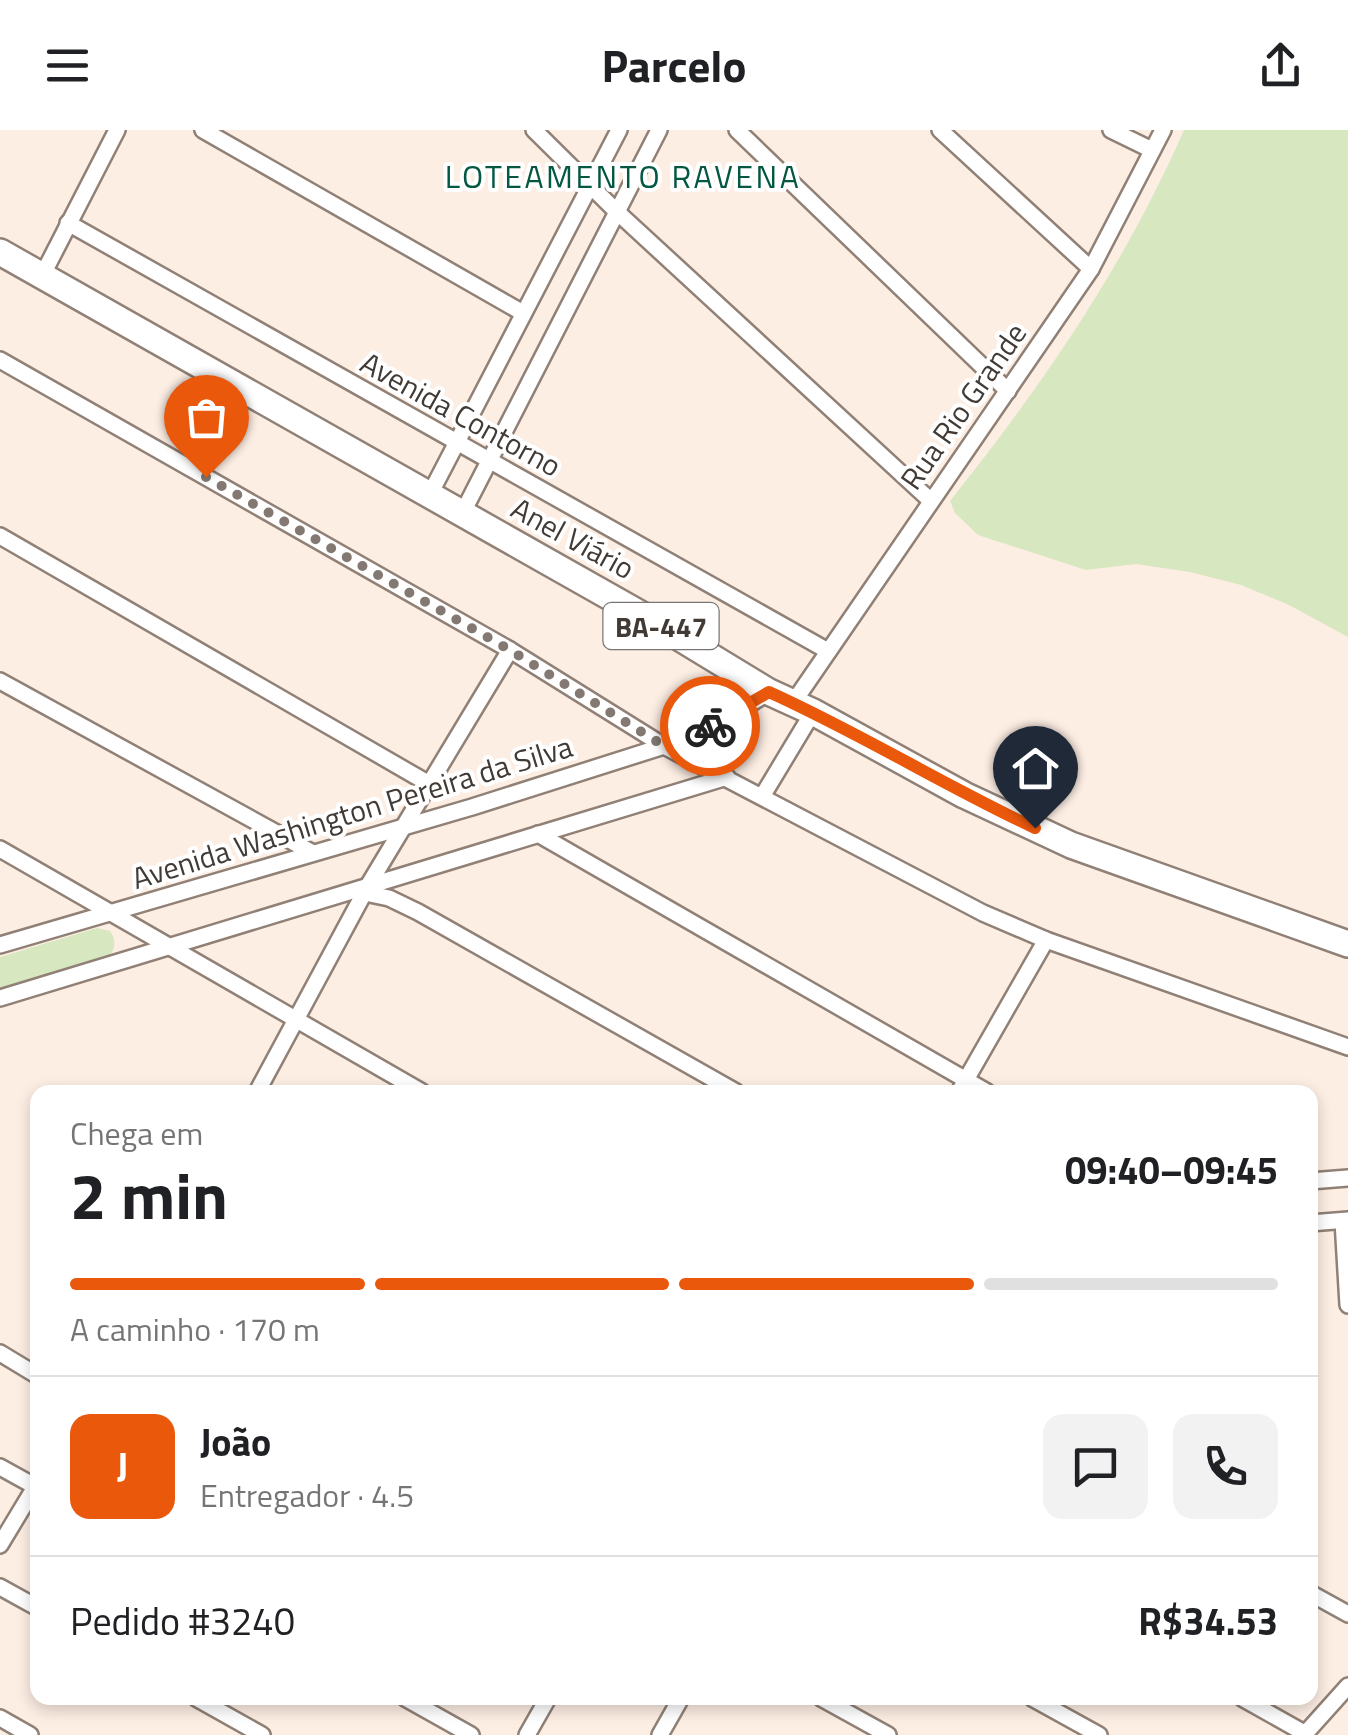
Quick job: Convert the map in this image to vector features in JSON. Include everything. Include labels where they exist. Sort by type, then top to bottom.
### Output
[{"type":"main road","name":"Anel Viário","points":[[0,252],[792,702],[964,795],[1071,845],[1348,944]]},
{"type":"street","points":[[42,276],[118,130]]},
{"type":"street","points":[[203,130],[523,313]]},
{"type":"street","points":[[534,130],[615,210],[931,500]]},
{"type":"street","points":[[429,496],[619,130]]},
{"type":"street","points":[[462,514],[658,130]]},
{"type":"street","points":[[737,130],[1008,391]]},
{"type":"street","points":[[940,130],[1091,269]]},
{"type":"street","points":[[1111,130],[1152,150]]},
{"type":"street","name":"Rua Rio Grande","points":[[763,795],[792,702],[1091,269],[1163,130]]},
{"type":"street","name":"Avenida Contorno","points":[[68,223],[828,652]]},
{"type":"street","points":[[1,363],[510,650],[664,746],[983,913],[1046,940],[1346,1047]]},
{"type":"street","points":[[0,536],[431,784]]},
{"type":"street","points":[[261,1085],[404,824],[510,650]]},
{"type":"street","points":[[0,681],[313,853]]},
{"type":"street","name":"Avenida Washington Pereira da Silva","points":[[0,945],[472,807],[664,746],[731,716],[792,702]]},
{"type":"street","points":[[0,998],[728,777]]},
{"type":"street","points":[[538,834],[960,1085]]},
{"type":"street","points":[[0,849],[410,1085]]},
{"type":"street","points":[[367,889],[418,912],[724,1085]]},
{"type":"street","points":[[964,1085],[1046,940]]},
{"type":"street","points":[[1318,1180],[1348,1178]]},
{"type":"street","points":[[1318,1222],[1345,1220],[1348,1305]]},
{"type":"street","points":[[0,1354],[30,1371]]},
{"type":"street","points":[[0,1467],[30,1482]]},
{"type":"street","points":[[0,1546],[30,1497]]},
{"type":"street","points":[[0,1587],[30,1604]]},
{"type":"street","points":[[1318,1597],[1348,1614]]},
{"type":"street","points":[[1254,1705],[1305,1734],[1348,1686]]},
{"type":"street","points":[[208,1705],[262,1735]]},
{"type":"street","points":[[417,1705],[471,1735]]},
{"type":"street","points":[[527,1735],[544,1705]]},
{"type":"street","points":[[677,1705],[663,1730],[683,1735]]},
{"type":"street","points":[[834,1705],[888,1735]]},
{"type":"street","points":[[1045,1705],[1100,1735]]},
{"type":"street","points":[[0,1718],[30,1735]]},
{"type":"green space","points":[[1184,130],[1348,130],[1348,637],[1241,585],[1136,564],[1086,570],[978,535],[955,513],[950,501],[1017,414],[1079,323],[1135,229]]},
{"type":"green space","points":[[97,928],[110,931],[113,938],[109,956],[0,989],[0,957]]},
{"type":"way so far","points":[[206,477],[510,650],[664,746],[710,726]]},
{"type":"district","name":"LOTEAMENTO RAVENA","points":[[623,176]]},
{"type":"route","points":[[710,726],[769,692],[1035,828]]}]
